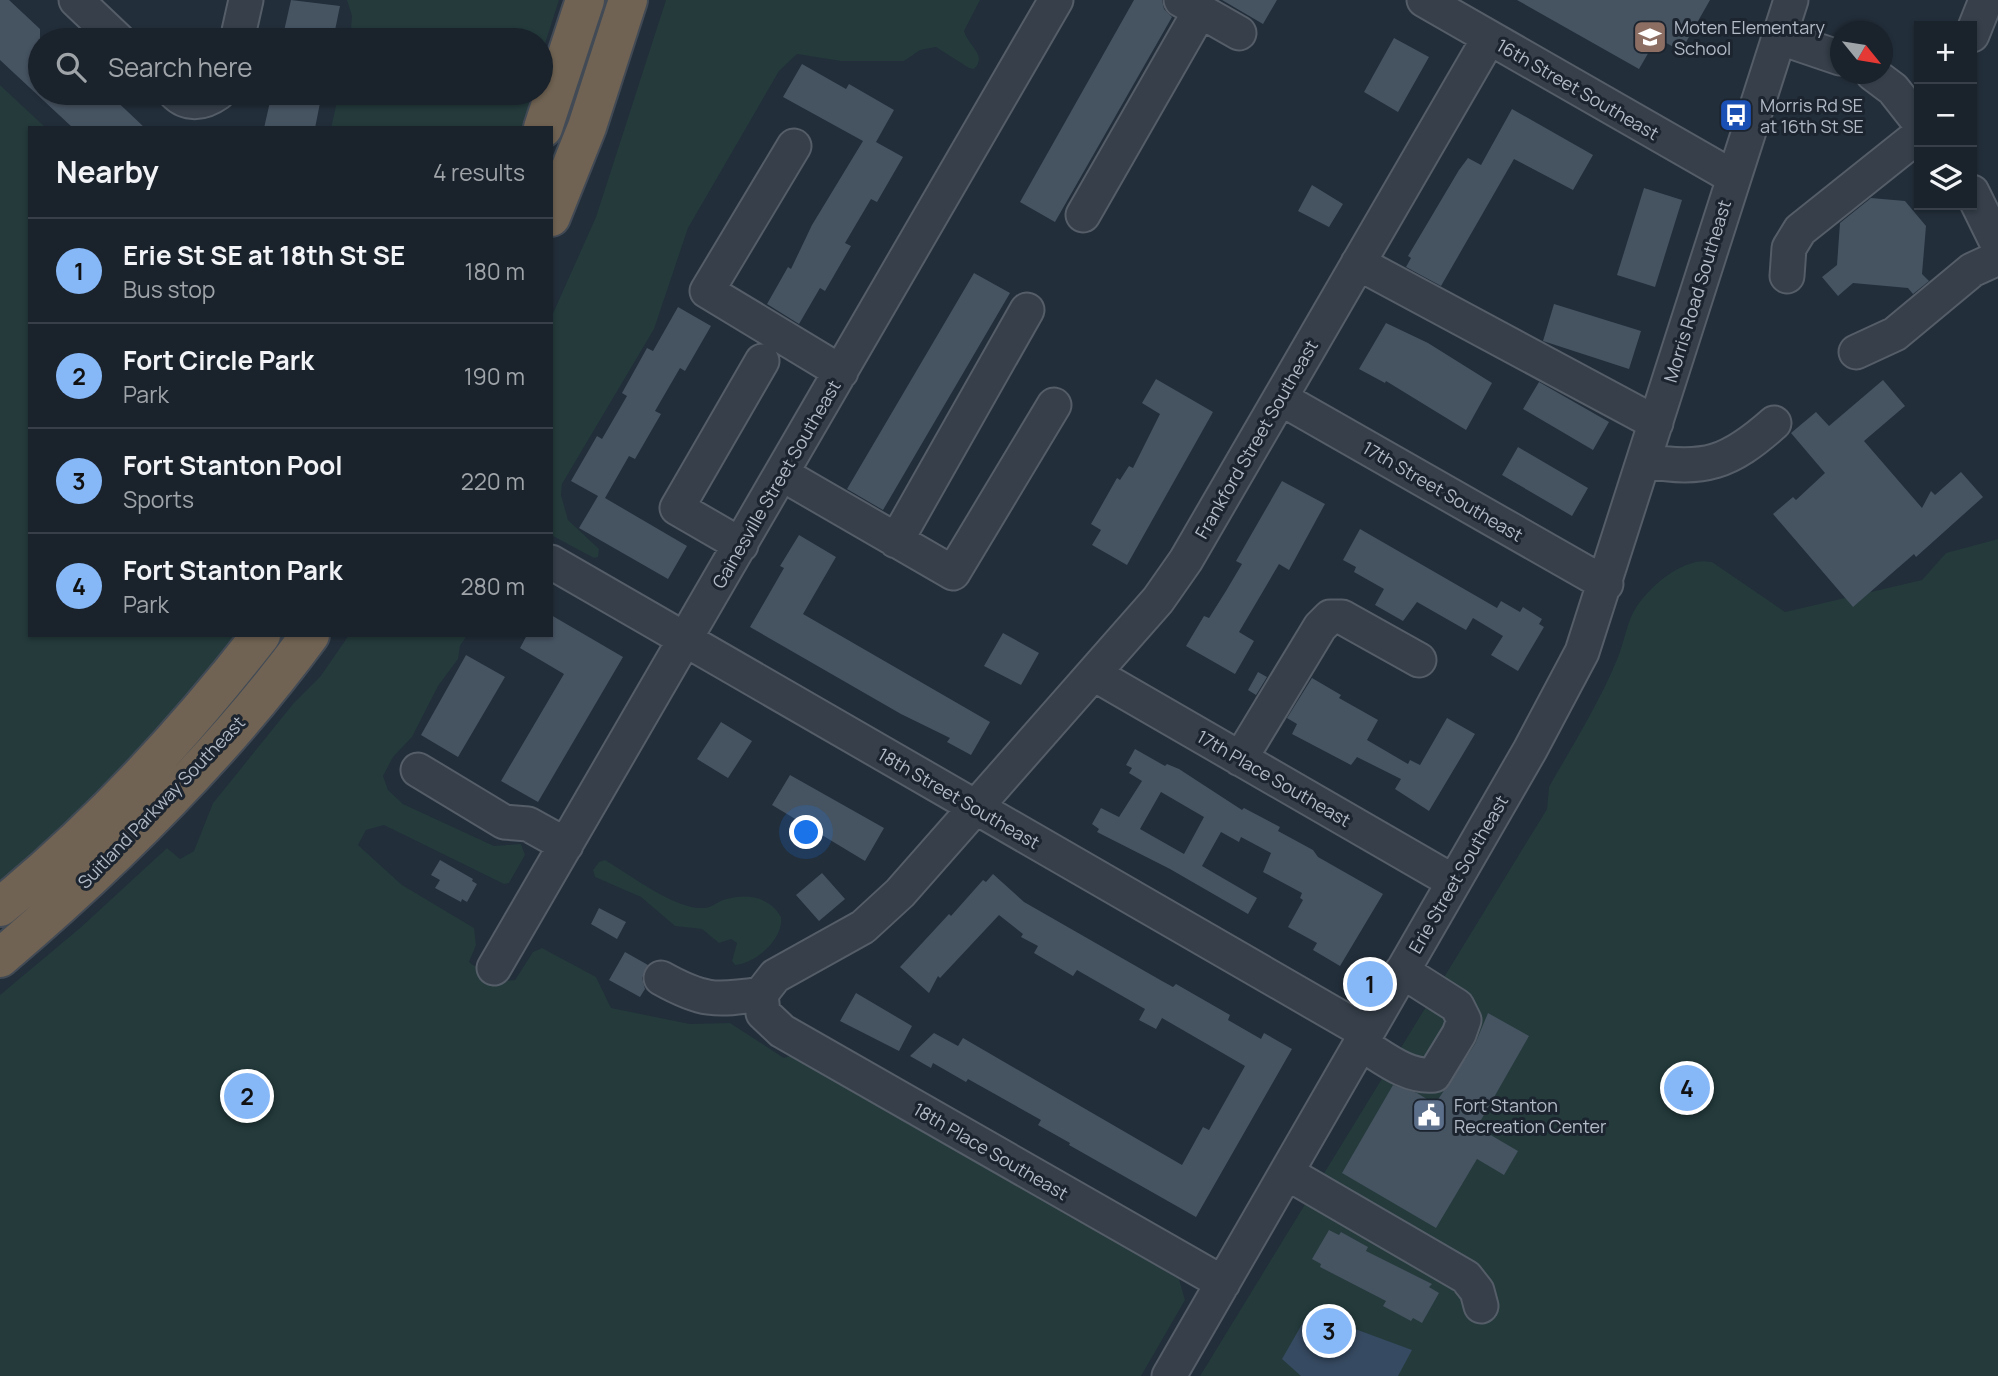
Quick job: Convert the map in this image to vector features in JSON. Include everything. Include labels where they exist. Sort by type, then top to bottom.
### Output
[{"type":"highway","points":[[553,98],[585,0]]},
{"type":"highway","points":[[553,212],[587,127],[628,0]]},
{"type":"highway","points":[[544,126],[551,105]]},
{"type":"highway","name":"Suitland Parkway Southeast","points":[[0,907],[62,853],[158,756],[259,637]]},
{"type":"highway","name":"Suitland Parkway Southeast","points":[[0,958],[69,898],[166,803],[234,728],[308,637]]},
{"type":"street","points":[[76,0],[105,28]]},
{"type":"street","points":[[240,28],[246,0]]},
{"type":"street","name":"Gainesville Street Southeast","points":[[495,968],[1056,0]]},
{"type":"street","name":"16th Street Southeast","points":[[1424,0],[1733,177]]},
{"type":"street","name":"Morris Road Southeast","points":[[1606,584],[1791,0]]},
{"type":"street","points":[[1977,22],[1986,0]]},
{"type":"street","points":[[1083,215],[1191,5],[1240,33]]},
{"type":"street","points":[[1778,37],[1830,55]]},
{"type":"street","name":"Frankford Street Southeast","points":[[976,808],[1158,600],[1185,560],[1489,38]]},
{"type":"street","points":[[1886,84],[1914,116]]},
{"type":"street","points":[[1787,276],[1789,248],[1800,230],[1914,139]]},
{"type":"street","points":[[794,146],[707,291],[841,372]]},
{"type":"street","points":[[1977,202],[1998,245]]},
{"type":"street","points":[[1856,352],[1868,344],[1895,334],[1972,270],[1998,258]]},
{"type":"street","points":[[1358,263],[1656,423]]},
{"type":"street","points":[[896,541],[1027,310]]},
{"type":"street","points":[[741,545],[677,508],[762,361]]},
{"type":"street","name":"17th Street Southeast","points":[[1280,398],[1606,584]]},
{"type":"street","points":[[782,474],[953,573],[1054,405]]},
{"type":"street","points":[[1645,461],[1676,466],[1727,458],[1744,450],[1774,423]]},
{"type":"street","name":"18th Street Southeast","points":[[553,563],[976,808],[1364,1039],[1410,1073],[1434,1075],[1459,1034],[1464,1020],[1457,1006],[1402,971]]},
{"type":"street","name":"Erie Street Southeast","points":[[1168,1376],[1571,675],[1591,629],[1606,584]]},
{"type":"street","points":[[1240,759],[1320,627],[1330,617],[1342,617],[1419,660]]},
{"type":"street","name":"17th Place Southeast","points":[[1094,674],[1454,882]]},
{"type":"street","points":[[418,770],[504,822],[528,824],[566,845]]},
{"type":"street","points":[[662,978],[688,993],[720,1001],[762,1004],[775,976],[863,927],[917,876],[976,808]]},
{"type":"street","name":"18th Place Southeast","points":[[762,1004],[794,1038],[1223,1283]]},
{"type":"street","points":[[1287,1173],[1466,1277],[1477,1291],[1481,1306]]},
{"type":"green space","points":[[347,0],[559,0],[550,28],[351,28],[352,16]]},
{"type":"green space","points":[[666,0],[980,0],[964,31],[978,55],[978,64],[974,69],[936,47],[920,50],[904,61],[841,61],[797,54],[779,71],[688,228],[654,329],[562,484],[561,495],[568,520],[599,549],[598,557],[594,558],[553,536],[553,314],[596,217]]},
{"type":"green space","points":[[0,85],[44,126],[28,126],[28,637],[235,637],[128,769],[0,883]]},
{"type":"green space","points":[[336,105],[530,105],[522,126],[331,126]]},
{"type":"green space","points":[[1998,539],[1998,1376],[1200,1376],[1547,809],[1549,787],[1609,678],[1633,612],[1651,589],[1680,567],[1702,561],[1712,562],[1785,612],[1922,580],[1946,553]]},
{"type":"green space","points":[[348,637],[466,637],[460,646],[458,659],[438,686],[412,737],[393,757],[383,776],[388,790],[403,804],[494,846],[521,844],[525,855],[509,883],[504,884],[384,825],[366,830],[358,845],[402,885],[474,928],[476,945],[469,962],[473,965],[504,981],[515,980],[533,952],[542,948],[596,977],[611,1008],[690,1024],[730,1023],[784,1058],[792,1055],[1179,1279],[1185,1300],[1141,1376],[0,1376],[0,995],[80,928],[167,848],[180,859],[194,851],[213,803],[293,704],[320,677]]},
{"type":"green space","points":[[605,860],[666,897],[692,907],[706,908],[723,900],[740,897],[756,898],[770,904],[781,917],[778,934],[759,955],[743,964],[735,965],[732,961],[737,943],[731,939],[719,943],[702,929],[675,926],[641,897],[595,877],[593,870],[599,862]]},
{"type":"water","points":[[1309,1312],[1412,1350],[1398,1376],[1301,1376],[1282,1359]]},
{"type":"building","points":[[0,0],[9,0],[39,28],[28,28],[28,86],[0,60]]},
{"type":"building","points":[[291,0],[340,6],[335,28],[285,28]]},
{"type":"building","points":[[1134,0],[1162,0],[1164,9],[1172,17],[1055,222],[1020,202]]},
{"type":"building","points":[[1222,0],[1277,0],[1263,24]]},
{"type":"building","points":[[1517,0],[1710,0],[1681,51],[1657,38],[1639,69]]},
{"type":"building","points":[[1394,38],[1429,57],[1398,112],[1364,92]]},
{"type":"building","points":[[802,64],[846,89],[849,84],[894,110],[876,142],[903,157],[877,202],[871,199],[845,243],[851,246],[825,291],[820,288],[799,324],[767,304],[788,267],[791,269],[812,225],[863,141],[783,97]]},
{"type":"building","points":[[48,105],[121,105],[143,126],[71,126]]},
{"type":"building","points":[[269,105],[320,105],[315,126],[264,126]]},
{"type":"building","points":[[1512,109],[1593,155],[1573,190],[1514,159],[1441,286],[1406,267],[1411,258],[1408,256],[1459,170],[1468,158],[1481,165]]},
{"type":"building","points":[[1312,185],[1343,204],[1329,227],[1298,211]]},
{"type":"building","points":[[1644,188],[1682,200],[1655,287],[1617,275]]},
{"type":"building","points":[[1871,198],[1905,201],[1926,226],[1922,274],[1929,281],[1913,294],[1908,288],[1853,283],[1838,296],[1822,277],[1837,265],[1840,223]]},
{"type":"building","points":[[974,273],[1010,293],[883,510],[847,489]]},
{"type":"building","points":[[1554,304],[1641,331],[1629,369],[1543,341]]},
{"type":"building","points":[[678,307],[711,326],[685,371],[680,368],[655,411],[661,414],[635,459],[629,456],[605,498],[687,546],[668,579],[579,528],[598,496],[571,481],[597,436],[602,439],[627,396],[622,393],[647,348],[653,351]]},
{"type":"building","points":[[1386,323],[1428,343],[1492,383],[1466,430],[1386,381],[1385,383],[1359,369]]},
{"type":"building","points":[[1156,379],[1213,412],[1127,565],[1092,545],[1101,530],[1091,524],[1117,478],[1120,480],[1129,466],[1133,468],[1160,414],[1142,403]]},
{"type":"building","points":[[1883,380],[1905,406],[1864,441],[1922,508],[1931,491],[1935,495],[1961,472],[1983,497],[1916,557],[1914,554],[1853,607],[1773,514],[1793,497],[1796,500],[1825,473],[1791,433],[1816,412],[1829,426]]},
{"type":"building","points":[[1539,382],[1609,422],[1593,450],[1523,409]]},
{"type":"building","points":[[1518,447],[1588,488],[1572,516],[1502,475]]},
{"type":"building","points":[[1282,481],[1325,504],[1289,570],[1279,564],[1239,632],[1254,641],[1235,674],[1186,646],[1204,616],[1209,618],[1242,564],[1236,561]]},
{"type":"building","points":[[1360,529],[1497,608],[1501,601],[1520,612],[1523,607],[1542,619],[1539,624],[1544,627],[1518,671],[1491,655],[1503,636],[1473,618],[1466,630],[1417,602],[1403,621],[1375,605],[1384,589],[1354,572],[1356,567],[1343,560]]},
{"type":"building","points":[[799,535],[836,557],[803,614],[990,722],[971,755],[947,742],[950,738],[901,714],[750,627],[784,568],[780,566]]},
{"type":"building","points":[[553,616],[623,657],[538,802],[501,781],[564,674],[520,648],[526,637],[553,637]]},
{"type":"building","points":[[1003,633],[1039,653],[1021,685],[984,666]]},
{"type":"building","points":[[466,655],[505,677],[458,757],[421,735]]},
{"type":"building","points":[[1258,672],[1267,677],[1256,695],[1248,690]]},
{"type":"building","points":[[1312,678],[1341,695],[1339,698],[1378,720],[1367,740],[1408,764],[1410,760],[1420,765],[1447,718],[1475,734],[1429,811],[1395,789],[1401,779],[1357,757],[1351,765],[1292,734],[1297,724],[1287,718]]},
{"type":"building","points":[[721,722],[752,741],[728,778],[697,759]]},
{"type":"building","points":[[1135,749],[1165,766],[1167,764],[1179,769],[1242,810],[1244,808],[1280,827],[1278,831],[1383,894],[1340,966],[1313,950],[1317,943],[1288,927],[1303,900],[1300,898],[1302,893],[1263,872],[1271,853],[1241,837],[1239,842],[1221,832],[1202,866],[1257,898],[1248,914],[1170,869],[1097,832],[1099,829],[1092,824],[1101,808],[1119,817],[1142,781],[1129,773],[1132,768],[1126,765]],"holes":[[[1161,792],[1204,817],[1184,854],[1140,829]]]},
{"type":"building","points":[[790,775],[884,828],[865,861],[772,805]]},
{"type":"building","points":[[440,860],[477,884],[467,902],[462,899],[461,902],[435,888],[440,880],[431,875]]},
{"type":"building","points":[[822,873],[845,899],[819,921],[796,895]]},
{"type":"building","points":[[993,874],[1024,902],[1162,981],[1173,987],[1176,984],[1230,1015],[1228,1020],[1261,1039],[1264,1033],[1292,1049],[1196,1217],[1069,1145],[1070,1143],[1038,1125],[1041,1120],[968,1079],[966,1082],[933,1063],[931,1068],[910,1056],[934,1033],[958,1046],[963,1038],[1182,1165],[1203,1127],[1209,1130],[1245,1066],[1162,1018],[1156,1029],[1139,1020],[1145,1009],[1077,970],[1073,976],[1034,953],[1038,946],[1021,937],[1023,934],[999,915],[940,978],[938,976],[929,993],[900,967],[983,880],[986,882]]},
{"type":"building","points":[[599,908],[626,922],[617,939],[591,924]]},
{"type":"building","points":[[625,952],[648,965],[642,978],[645,989],[640,997],[609,980]]},
{"type":"building","points":[[856,993],[912,1026],[899,1051],[840,1021]]},
{"type":"building","name":"Fort Stanton Recreation Center","points":[[1488,1013],[1529,1036],[1477,1127],[1518,1151],[1504,1175],[1477,1159],[1436,1228],[1342,1173],[1393,1085],[1417,1093],[1435,1104],[1475,1044]]},
{"type":"building","points":[[1329,1230],[1339,1235],[1341,1232],[1368,1247],[1366,1251],[1432,1284],[1429,1287],[1439,1293],[1422,1323],[1413,1318],[1411,1321],[1383,1306],[1386,1301],[1320,1267],[1321,1264],[1312,1259]]},
{"type":"place","name":"Moten Elementary School","points":[[1650,37]]},
{"type":"place","name":"Morris Rd SE at 16th St SE","points":[[1736,115]]},
{"type":"place","name":"Erie St SE at 18th St SE","points":[[1370,984]]},
{"type":"place","name":"Fort Stanton Park","points":[[1687,1088]]},
{"type":"place","name":"Fort Circle Park","points":[[247,1096]]},
{"type":"place","name":"Fort Stanton Recreation Center","points":[[1429,1115]]},
{"type":"place","name":"Fort Stanton Pool","points":[[1329,1331]]}]
